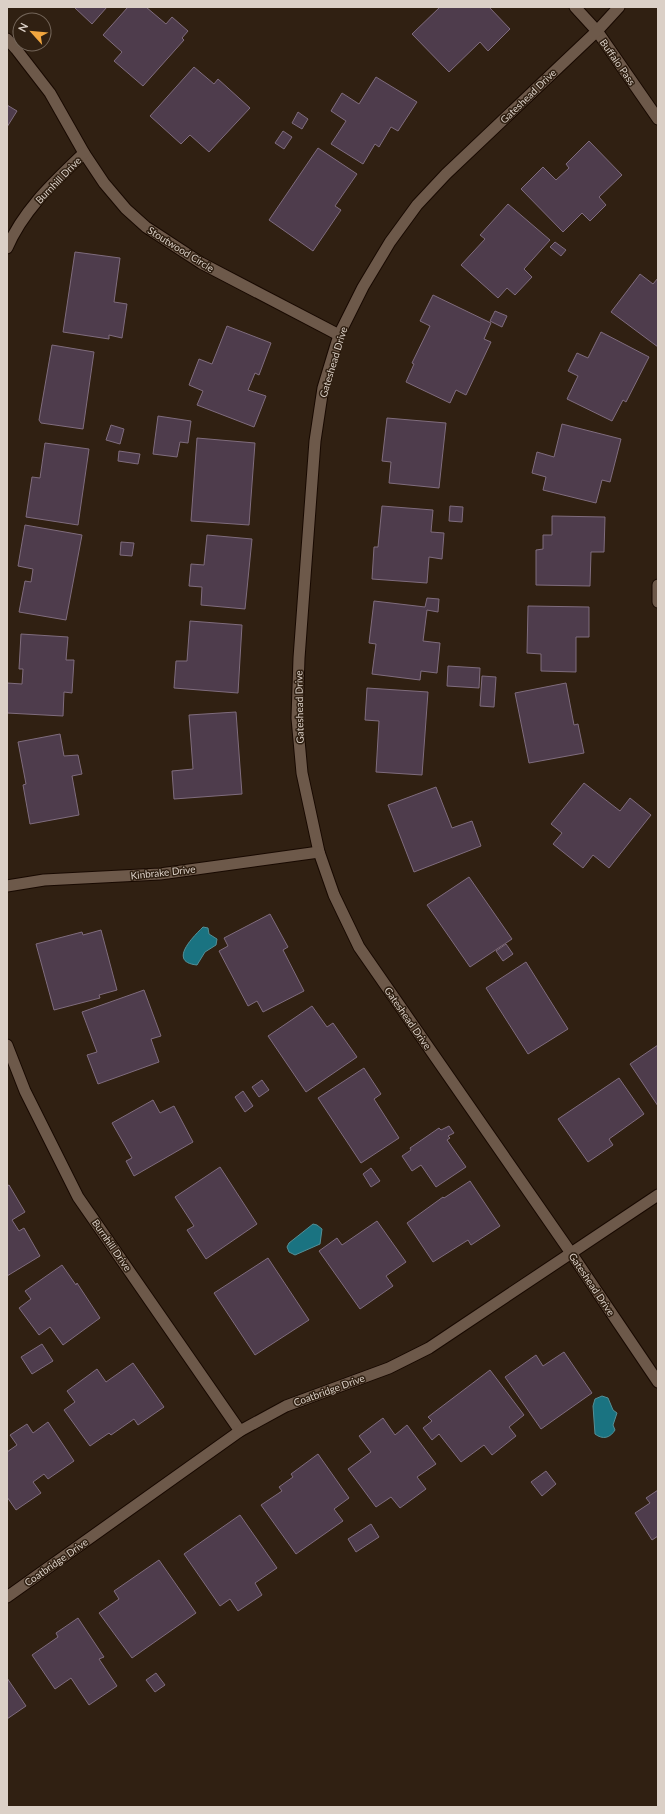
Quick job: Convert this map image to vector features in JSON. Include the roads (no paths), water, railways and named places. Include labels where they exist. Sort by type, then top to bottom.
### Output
[{"type":"street","name":"Buffalo Pass","points":[[575,7],[597,31],[658,119]]},
{"type":"street","name":"Gateshead Drive","points":[[619,7],[597,31],[446,174],[417,205],[390,242],[363,287],[339,335],[323,388],[315,441],[298,658],[297,718],[302,773],[319,852],[334,895],[359,947],[571,1252],[658,1382]]},
{"type":"street","name":"Stoutwood Circle","points":[[7,39],[50,93],[84,153],[109,188],[126,209],[146,228],[201,263],[339,335]]},
{"type":"street","name":"Burnhill Drive","points":[[7,248],[14,232],[41,194],[84,153]]},
{"type":"street","points":[[658,585],[658,602]]},
{"type":"street","name":"Kinbrake Drive","points":[[7,886],[44,880],[160,874],[319,852]]},
{"type":"street","name":"Burnhill Drive","points":[[7,1045],[24,1091],[78,1197],[240,1431]]},
{"type":"street","name":"Coatbridge Drive","points":[[7,1597],[240,1431],[286,1406],[389,1368],[429,1348],[658,1195]]},
{"type":"water","points":[[203,927],[208,928],[209,934],[217,939],[216,945],[205,952],[197,965],[188,963],[184,959],[183,954],[185,948]]},
{"type":"water","points":[[313,1224],[322,1229],[320,1244],[295,1255],[289,1252],[287,1247],[289,1243]]},
{"type":"water","points":[[602,1396],[608,1398],[613,1410],[617,1413],[613,1425],[615,1430],[611,1435],[606,1437],[601,1437],[595,1434],[593,1406],[595,1399]]}]
